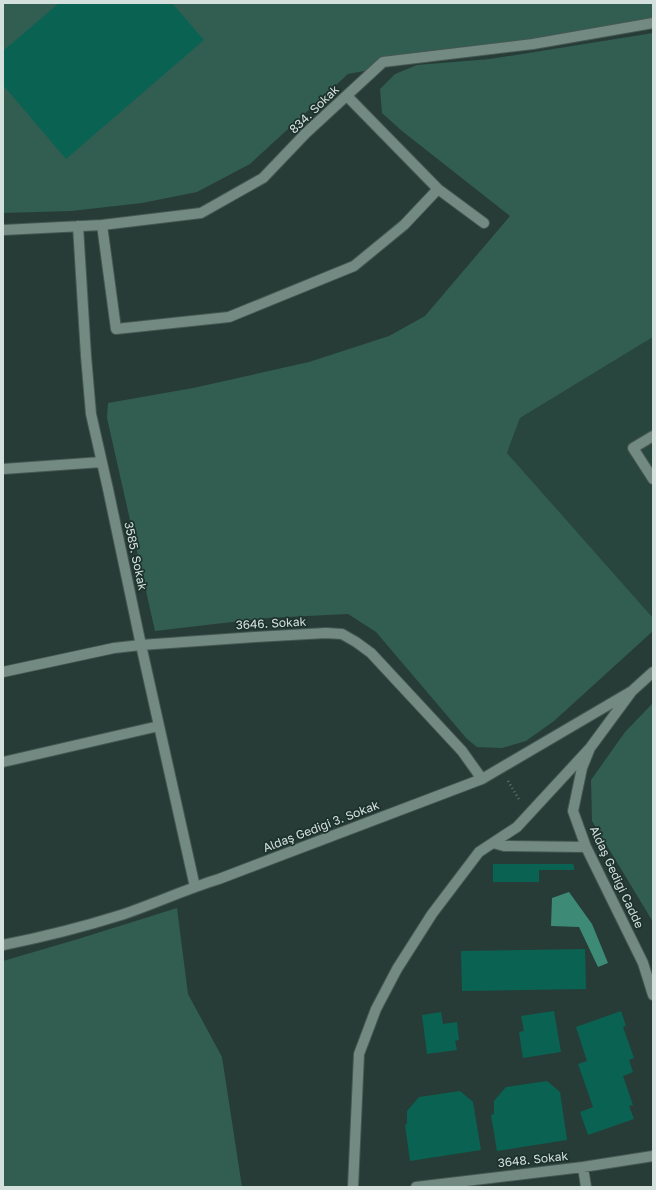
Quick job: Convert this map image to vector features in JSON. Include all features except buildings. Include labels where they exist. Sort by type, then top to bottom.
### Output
[{"type":"street","name":"834. Sokak","points":[[3,230],[102,225],[201,213],[263,178],[306,133],[383,62],[533,44],[653,23]]},
{"type":"street","points":[[347,96],[438,189],[484,223]]},
{"type":"street","points":[[102,225],[116,329],[229,317],[354,266],[404,225],[438,189]]},
{"type":"street","name":"3585. Sokak","points":[[78,226],[91,414],[195,887]]},
{"type":"street","points":[[653,436],[633,448],[653,479]]},
{"type":"street","points":[[3,469],[102,462]]},
{"type":"street","name":"3646. Sokak","points":[[3,672],[114,648],[141,644],[326,633],[342,634],[371,653],[462,751],[482,779]]},
{"type":"street","name":"Aldaş Gediği Cadde","points":[[653,672],[632,691],[590,748],[582,768],[573,811],[586,847],[644,964],[653,995]]},
{"type":"street","name":"Aldaş Gediği 3. Sokak","points":[[3,946],[122,915],[482,779],[632,691]]},
{"type":"street","points":[[3,762],[159,726]]},
{"type":"street","points":[[353,1187],[359,1054],[376,1009],[397,968],[432,914],[479,852],[516,827],[590,748]]},
{"type":"street","points":[[493,843],[504,846],[586,847]]},
{"type":"street","name":"3648. Sokak","points":[[416,1187],[583,1167],[653,1156]]},
{"type":"street","points":[[583,1167],[586,1187]]},
{"type":"path","points":[[499,769],[516,792],[528,815]]},
{"type":"shaded area","points":[[3,3],[653,3],[653,23],[472,51],[348,74],[250,164],[197,192],[142,203],[71,211],[3,213]]},
{"type":"shaded area","points":[[653,33],[653,337],[520,418],[507,453],[653,618],[653,631],[554,721],[526,741],[502,748],[477,747],[467,739],[376,632],[348,614],[267,618],[155,631],[107,418],[108,403],[193,388],[309,362],[389,336],[425,316],[510,216],[402,131],[382,113],[380,89],[395,74],[417,65],[490,59]]},
{"type":"shaded area","points":[[653,337],[653,618],[507,454],[520,418]]},
{"type":"shaded area","points":[[653,703],[653,922],[592,821],[591,780],[625,732]]},
{"type":"shaded area","points":[[569,892],[592,924],[608,963],[598,967],[579,927],[551,926],[552,898]]},
{"type":"shaded area","points":[[177,908],[188,994],[222,1057],[242,1187],[3,1187],[3,961]]}]
